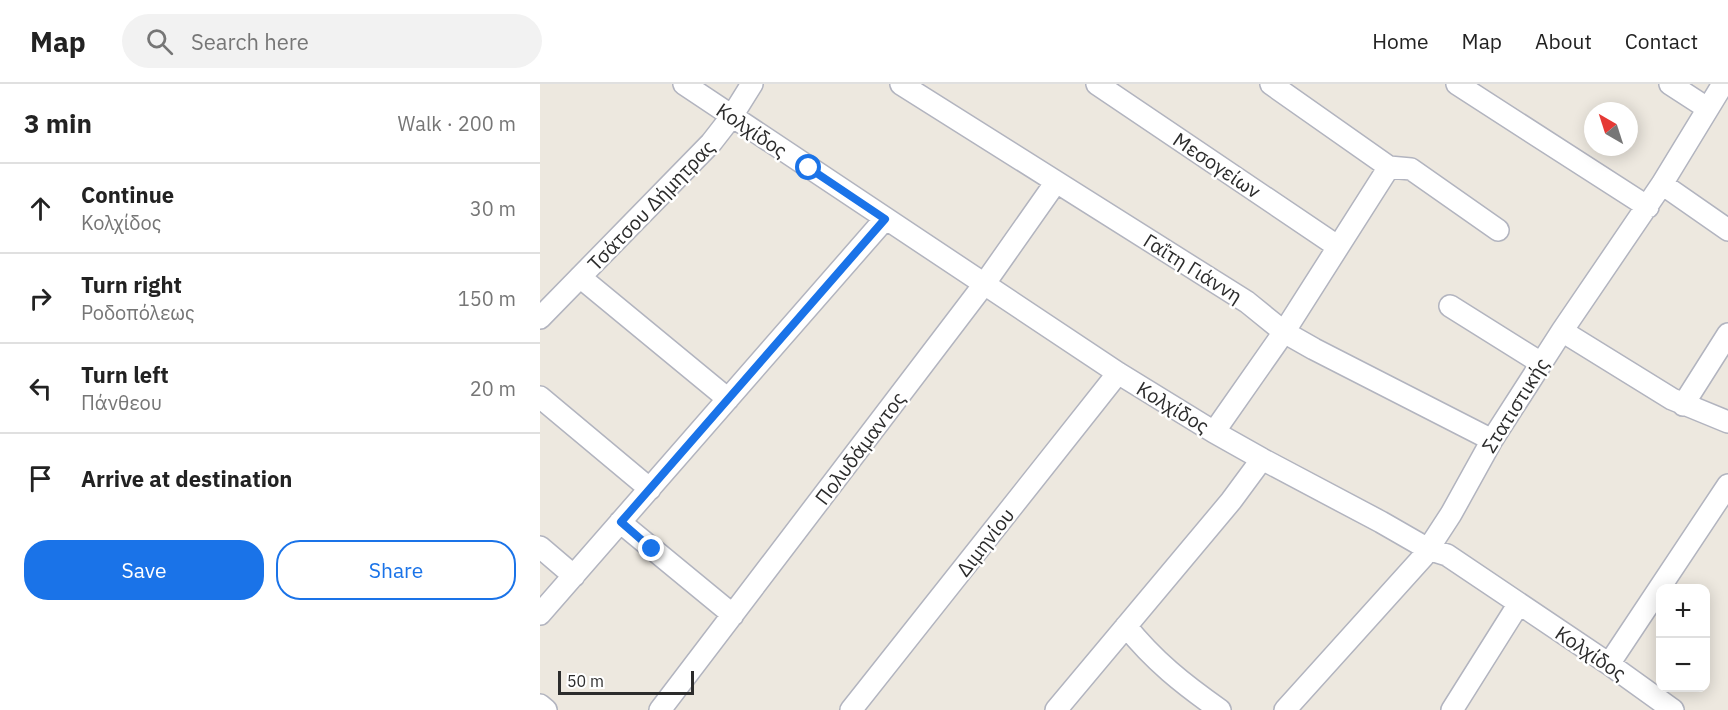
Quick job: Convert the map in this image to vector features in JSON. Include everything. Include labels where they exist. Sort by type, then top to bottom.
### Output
[{"type":"street","name":"Κολχίδος","points":[[684,84],[1118,373],[1262,459],[1428,549],[1447,555],[1673,710]]},
{"type":"street","name":"Τσάτσου Δήμητρας","points":[[540,318],[711,143],[732,116],[752,84]]},
{"type":"street","name":"Γαΐτη Γιάννη","points":[[901,84],[1247,302],[1284,332],[1492,440]]},
{"type":"street","name":"Μεσογείων","points":[[1097,84],[1337,246]]},
{"type":"street","points":[[1271,84],[1389,167],[1411,169],[1498,230]]},
{"type":"street","points":[[1457,84],[1647,207]]},
{"type":"street","points":[[1670,84],[1707,108]]},
{"type":"street","name":"Στατιστικής","points":[[1285,710],[1405,578],[1428,549],[1451,514],[1492,440],[1562,331],[1662,184],[1723,84]]},
{"type":"street","points":[[1214,432],[1284,332],[1389,167]]},
{"type":"street","name":"Πολυδάμαντος","points":[[660,710],[985,283],[1056,182]]},
{"type":"street","points":[[1662,184],[1728,230]]},
{"type":"street","points":[[540,614],[885,219]]},
{"type":"street","points":[[580,277],[728,399]]},
{"type":"street","points":[[1450,306],[1541,363]]},
{"type":"street","points":[[1562,331],[1683,405],[1728,422]]},
{"type":"street","points":[[1683,405],[1728,334]]},
{"type":"street","name":"Διμηνίου","points":[[851,710],[1118,373]]},
{"type":"street","points":[[540,397],[650,489]]},
{"type":"street","points":[[1056,710],[1231,501],[1262,459]]},
{"type":"street","points":[[1609,664],[1728,486]]},
{"type":"street","points":[[621,522],[733,615]]},
{"type":"street","points":[[540,547],[574,576]]},
{"type":"street","points":[[1454,709],[1518,605]]},
{"type":"street","points":[[1126,626],[1146,651],[1176,678],[1220,710]]},
{"type":"street","points":[[540,705],[546,710]]},
{"type":"route","points":[[652,549],[621,522],[885,219],[809,168]]}]
